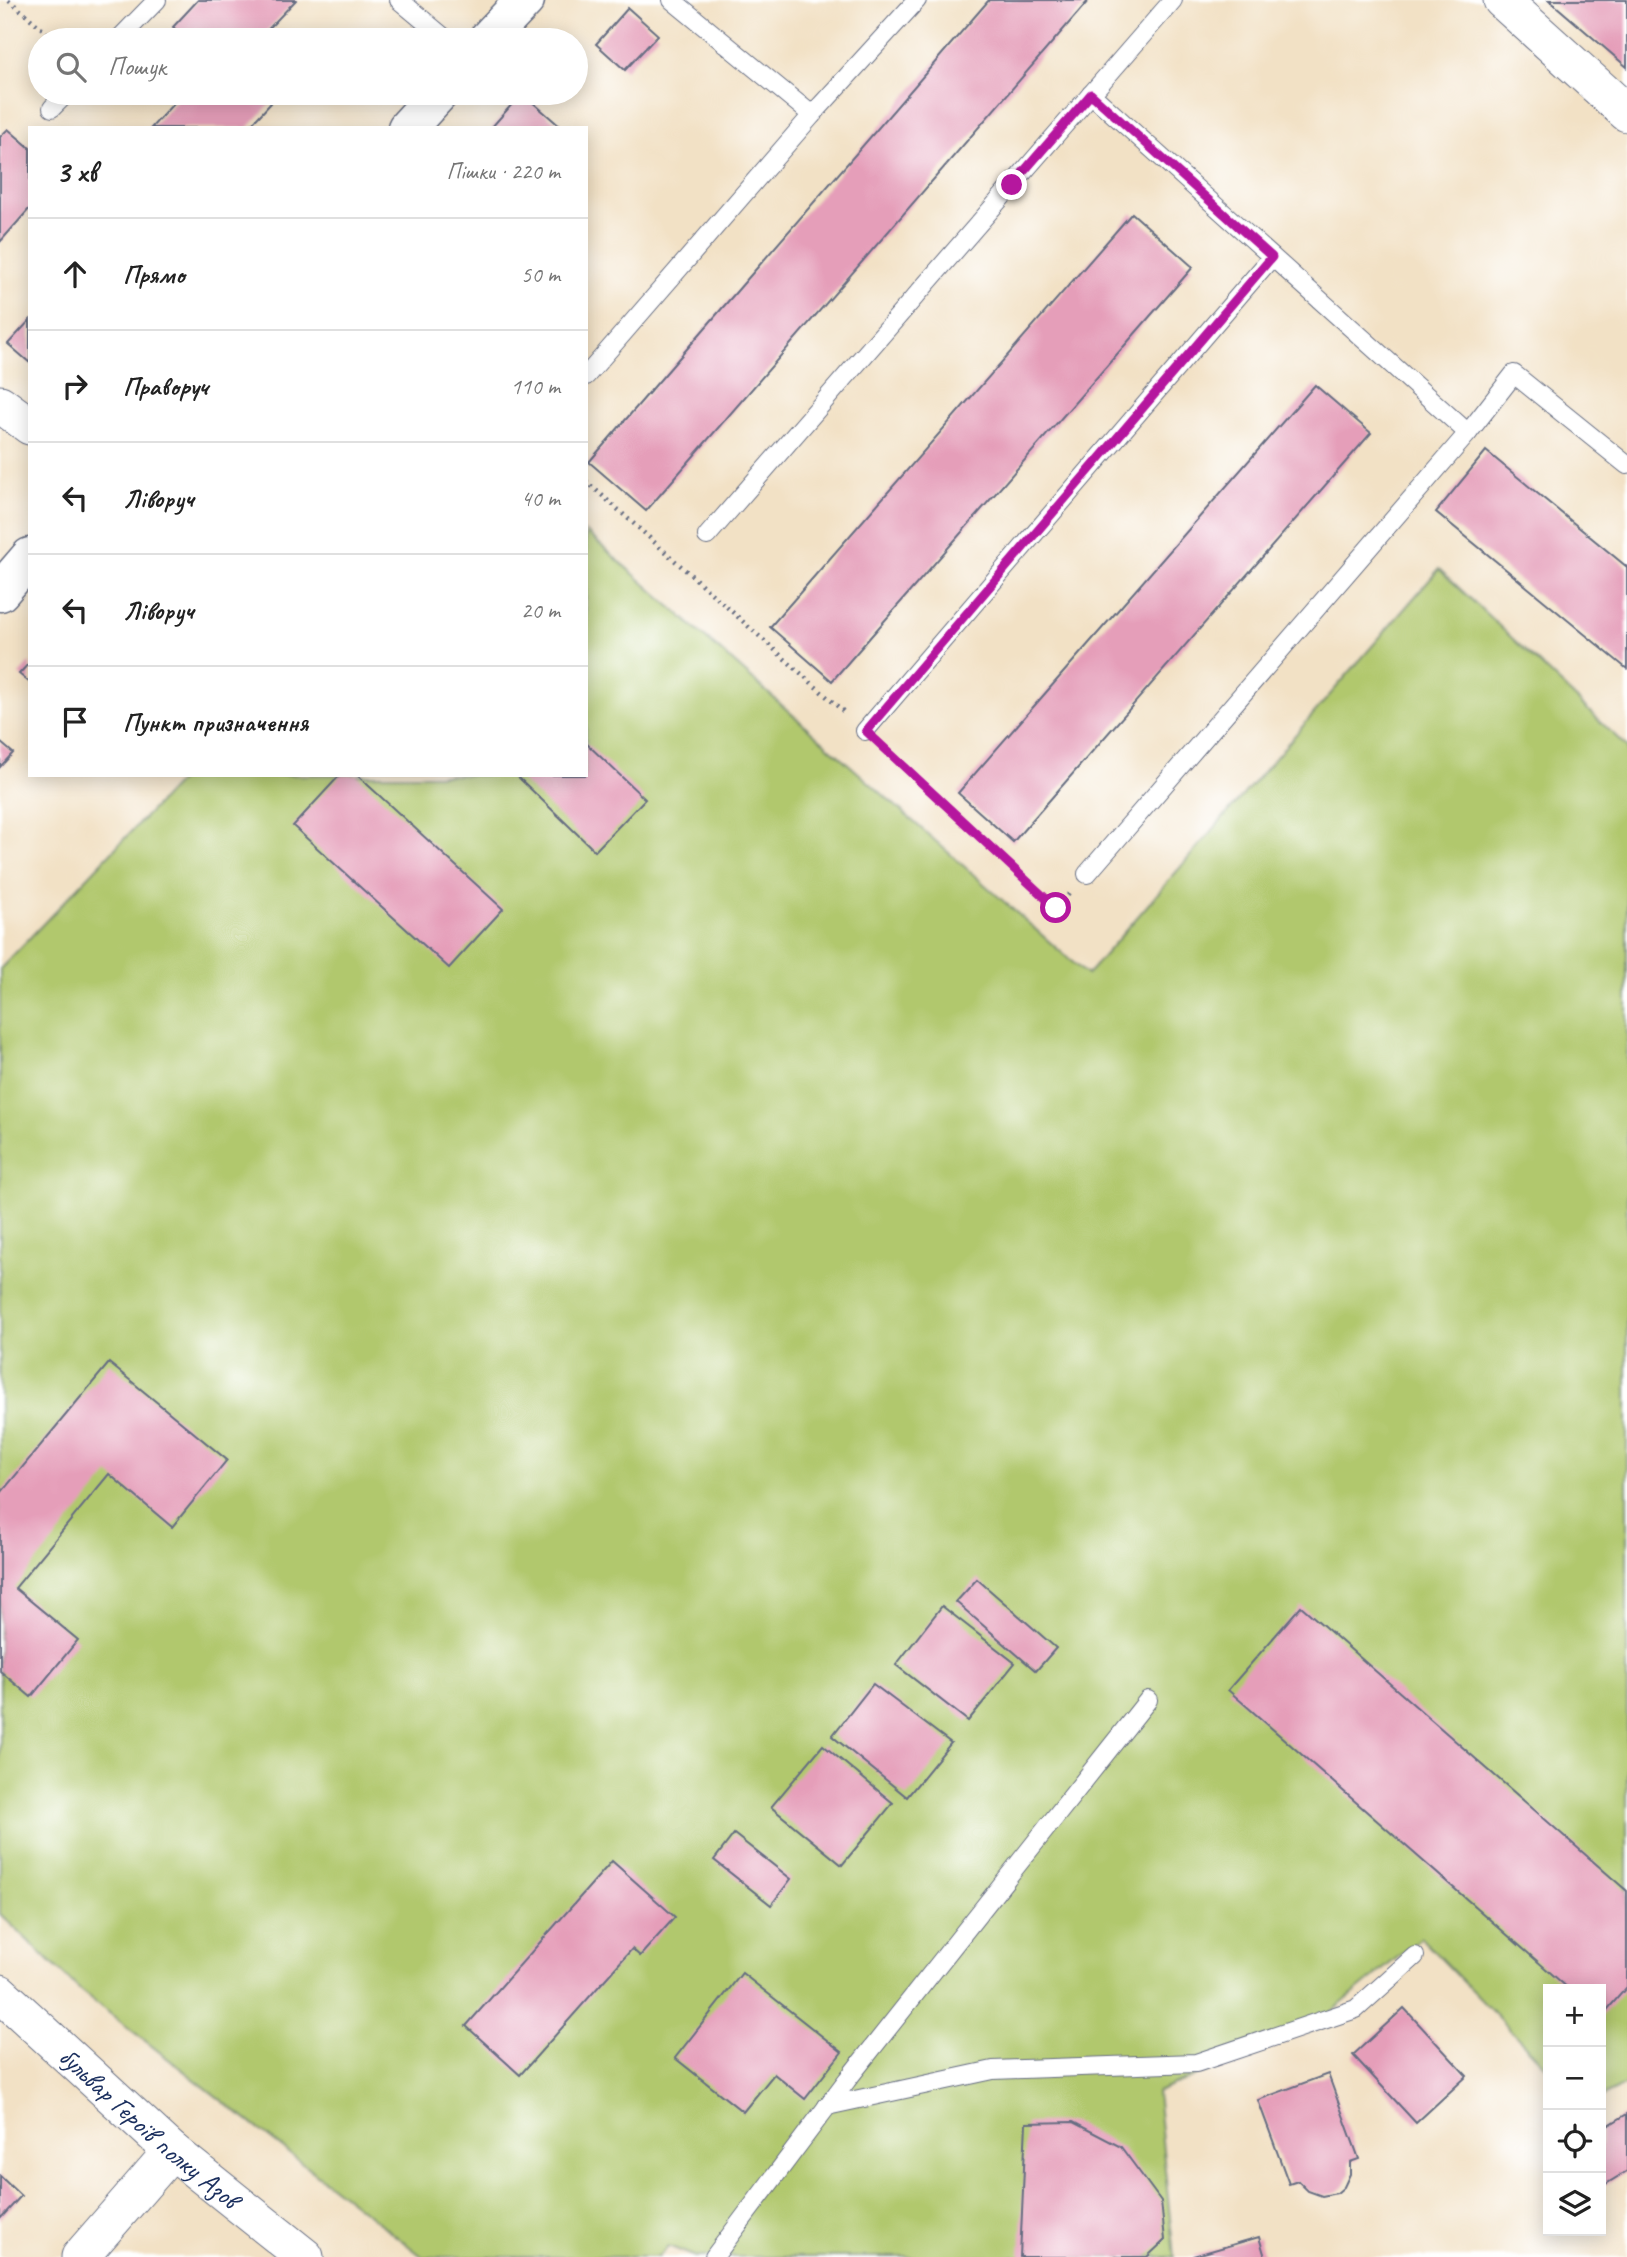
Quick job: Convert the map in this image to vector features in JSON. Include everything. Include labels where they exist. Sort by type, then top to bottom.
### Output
[{"type":"street","points":[[498,28],[525,0]]},
{"type":"street","points":[[1502,0],[1627,113]]},
{"type":"street","points":[[409,126],[428,105]]},
{"type":"street","points":[[0,404],[28,425]]},
{"type":"street","points":[[0,592],[28,559]]},
{"type":"street","name":"бульвар Героїв полку Азов","points":[[0,1993],[172,2151],[305,2257]]},
{"type":"street","points":[[80,2257],[172,2151]]},
{"type":"lane","points":[[130,28],[157,0]]},
{"type":"lane","points":[[399,0],[433,28]]},
{"type":"lane","points":[[671,0],[812,115]]},
{"type":"lane","points":[[588,374],[812,115],[917,0]]},
{"type":"lane","points":[[707,536],[1173,0]]},
{"type":"lane","points":[[1091,94],[1468,433]]},
{"type":"lane","points":[[52,108],[55,105]]},
{"type":"lane","points":[[866,731],[1272,257]]},
{"type":"lane","points":[[1087,874],[1468,433],[1514,374],[1627,465]]},
{"type":"lane","points":[[714,2257],[827,2106],[1148,1700]]},
{"type":"lane","points":[[827,2106],[993,2070],[1196,2063],[1356,2008],[1415,1956]]},
{"type":"path","points":[[9,0],[41,28]]},
{"type":"path","points":[[588,483],[866,731],[1056,908],[1087,874]]},
{"type":"green space","points":[[588,534],[1087,975],[1439,569],[1627,747],[1627,2084],[1606,2095],[1606,1984],[1543,1984],[1543,2064],[1421,1938],[1312,2028],[1157,2092],[1174,2257],[696,2257],[668,2246],[659,2257],[423,2257],[81,1991],[0,1914],[0,969],[183,777],[588,777]]},
{"type":"building","points":[[198,0],[296,0],[269,28],[173,27]]},
{"type":"building","points":[[989,0],[1089,0],[646,511],[589,462]]},
{"type":"building","points":[[1549,0],[1627,0],[1627,67]]},
{"type":"building","points":[[628,8],[658,35],[625,70],[596,44]]},
{"type":"building","points":[[172,105],[269,105],[250,126],[153,126]]},
{"type":"building","points":[[511,105],[536,105],[560,126],[493,126]]},
{"type":"building","points":[[8,129],[28,146],[28,210],[0,242],[0,137]]},
{"type":"building","points":[[1132,213],[1193,267],[832,681],[770,627]]},
{"type":"building","points":[[28,322],[28,361],[8,344]]},
{"type":"building","points":[[1315,385],[1371,433],[1013,842],[958,793]]},
{"type":"building","points":[[1486,451],[1627,567],[1627,669],[1436,512]]},
{"type":"building","points":[[28,664],[28,681],[19,674]]},
{"type":"building","points":[[0,742],[13,753],[0,767]]},
{"type":"building","points":[[588,745],[645,799],[595,851],[518,777],[588,777]]},
{"type":"building","points":[[338,777],[359,777],[503,909],[449,968],[293,826]]},
{"type":"building","points":[[109,1363],[227,1460],[172,1527],[109,1474],[15,1588],[78,1640],[31,1697],[0,1671],[0,1494]]},
{"type":"building","points":[[977,1579],[1056,1648],[1036,1671],[956,1602]]},
{"type":"building","points":[[942,1606],[1015,1663],[968,1721],[896,1665]]},
{"type":"building","points":[[1301,1606],[1627,1891],[1627,1987],[1606,2011],[1606,1984],[1563,1984],[1228,1690]]},
{"type":"building","points":[[873,1684],[951,1743],[907,1797],[832,1736]]},
{"type":"building","points":[[823,1745],[893,1803],[842,1865],[771,1807]]},
{"type":"building","points":[[734,1834],[791,1879],[771,1905],[714,1860]]},
{"type":"building","points":[[612,1861],[675,1917],[640,1956],[632,1949],[520,2075],[466,2026]]},
{"type":"building","points":[[742,1973],[842,2052],[805,2099],[774,2074],[743,2112],[675,2058]]},
{"type":"building","points":[[1404,2008],[1467,2076],[1416,2123],[1353,2055]]},
{"type":"building","points":[[1328,2074],[1359,2159],[1350,2162],[1350,2174],[1344,2187],[1337,2193],[1322,2196],[1308,2191],[1298,2181],[1289,2184],[1258,2100]]},
{"type":"building","points":[[1627,2114],[1627,2171],[1606,2184],[1606,2173],[1606,2127]]},
{"type":"building","points":[[1073,2122],[1121,2147],[1161,2201],[1165,2240],[1147,2257],[1020,2257],[1026,2123]]},
{"type":"building","points":[[0,2176],[21,2196],[0,2219]]},
{"type":"building","points":[[1259,2237],[1265,2257],[1193,2257],[1193,2256]]},
{"type":"route","points":[[1012,185],[1091,94],[1272,257],[866,731],[1056,908]]}]
